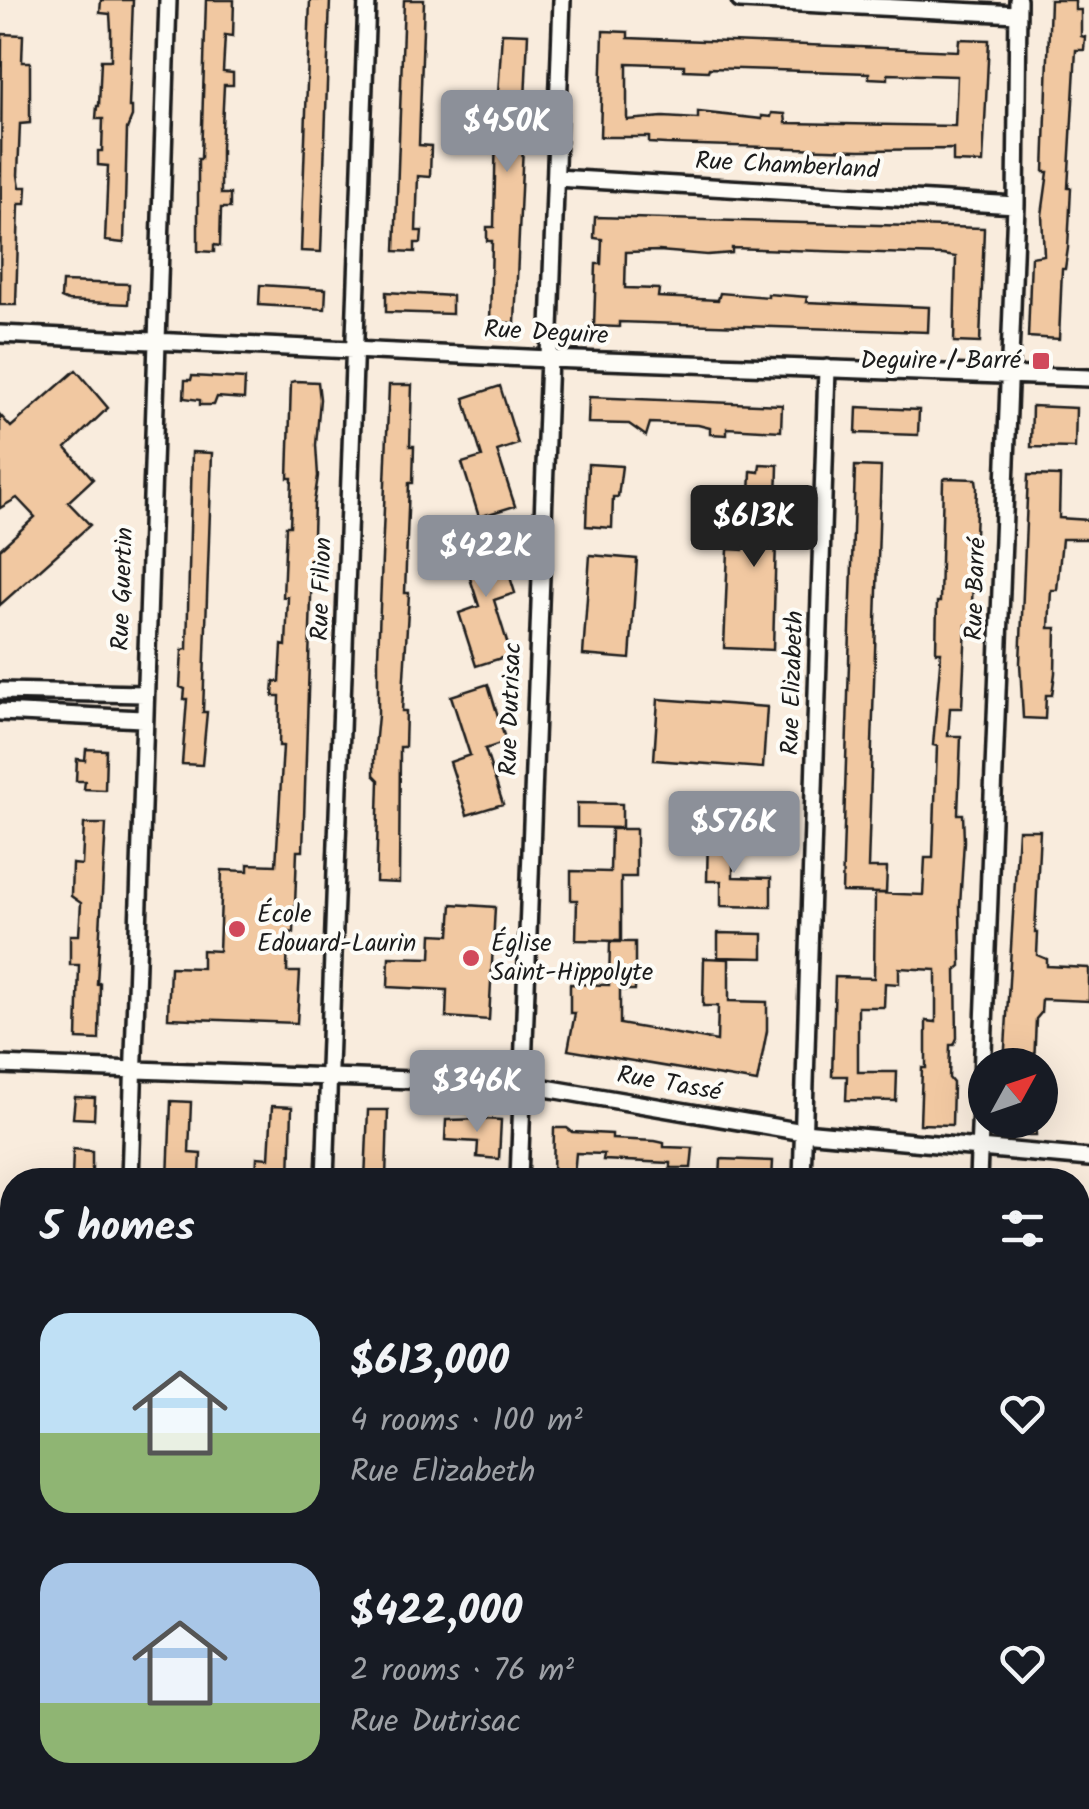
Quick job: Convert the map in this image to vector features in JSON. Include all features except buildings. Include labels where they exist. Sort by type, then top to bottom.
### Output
[{"type":"street","name":"Rue Guertin","points":[[130,1168],[168,0]]},
{"type":"street","name":"Rue Filion","points":[[324,1168],[366,0]]},
{"type":"street","name":"Rue Dutrisac","points":[[519,1168],[562,0]]},
{"type":"street","points":[[740,0],[1017,7]]},
{"type":"street","name":"Rue Barré","points":[[978,1168],[1016,205],[1017,7]]},
{"type":"street","name":"Rue Chamberland","points":[[556,178],[1016,205]]},
{"type":"street","name":"Rue Deguire","points":[[0,334],[1089,378]]},
{"type":"street","name":"Rue Elizabeth","points":[[802,1168],[828,368]]},
{"type":"street","points":[[0,691],[144,694]]},
{"type":"street","points":[[50,714],[52,693]]},
{"type":"street","points":[[0,712],[142,719]]},
{"type":"street","name":"Rue Tassé","points":[[0,1065],[522,1084],[803,1132],[1089,1158]]},
{"type":"place","name":"Deguire / Barré","points":[[1041,361]]},
{"type":"place","name":"École Edouard-Laurin","points":[[237,929]]},
{"type":"place","name":"Église Saint-Hippolyte","points":[[471,958]]}]
